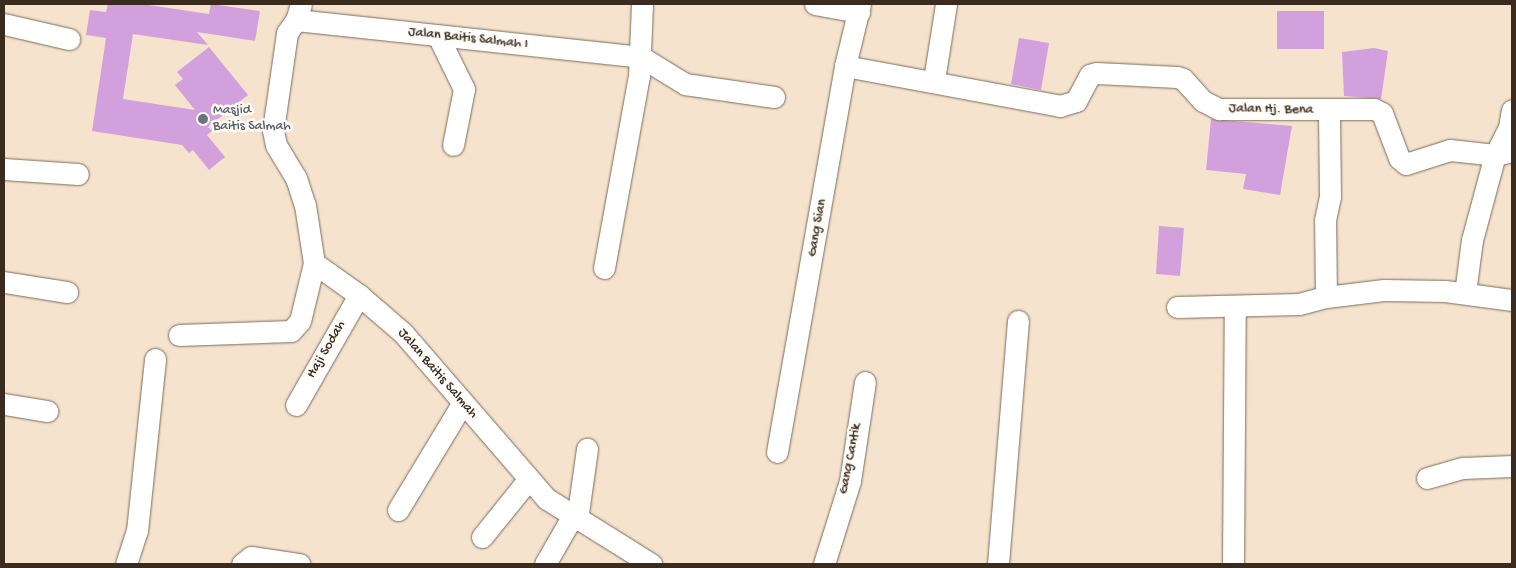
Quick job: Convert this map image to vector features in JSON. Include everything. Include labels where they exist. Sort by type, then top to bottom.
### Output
[{"type":"street","points":[[604,268],[641,57],[642,4]]},
{"type":"street","points":[[815,4],[859,8]]},
{"type":"street","points":[[934,80],[946,4]]},
{"type":"street","name":"Gang Sian","points":[[777,452],[846,66],[859,8]]},
{"type":"street","points":[[179,335],[291,331],[300,321],[314,263],[305,205],[296,178],[276,145],[273,130],[287,33],[298,12]]},
{"type":"street","name":"Jalan Baitis Salmah I","points":[[298,12],[438,36],[641,57]]},
{"type":"street","points":[[4,24],[68,38]]},
{"type":"street","points":[[438,36],[464,90],[453,145]]},
{"type":"street","points":[[641,57],[685,84],[774,97]]},
{"type":"street","name":"Jalan Hj. Bena","points":[[846,66],[934,80],[944,85],[1060,106],[1076,101],[1090,75],[1096,73],[1177,78],[1183,79],[1203,101],[1219,109],[1329,111],[1371,109],[1380,112],[1399,158],[1406,164],[1450,150],[1504,153]]},
{"type":"street","points":[[1465,294],[1472,240],[1504,153],[1512,110]]},
{"type":"street","points":[[1326,297],[1326,220],[1330,196],[1329,111]]},
{"type":"street","points":[[4,169],[78,174]]},
{"type":"street","name":"Jalan Baitis Salmah","points":[[314,263],[359,295],[404,333],[528,480],[574,519],[646,563]]},
{"type":"street","points":[[4,282],[67,292]]},
{"type":"street","points":[[1177,307],[1299,304],[1326,297],[1384,290],[1465,294],[1512,300]]},
{"type":"street","name":"Haji Sodah","points":[[296,405],[359,295]]},
{"type":"street","points":[[1233,564],[1235,306]]},
{"type":"street","points":[[998,564],[1018,321]]},
{"type":"street","points":[[126,564],[137,531],[155,359]]},
{"type":"street","name":"Gang Cantik","points":[[824,564],[850,482],[865,382]]},
{"type":"street","points":[[4,404],[47,411]]},
{"type":"street","points":[[398,510],[462,404]]},
{"type":"street","points":[[545,564],[574,519],[587,449]]},
{"type":"street","points":[[1426,478],[1463,468],[1512,466]]},
{"type":"street","points":[[482,537],[528,480]]},
{"type":"street","points":[[242,564],[251,557],[299,564]]},
{"type":"building","points":[[108,4],[142,4],[209,14],[211,4],[260,11],[255,41],[197,32],[208,45],[133,34],[123,99],[195,110],[175,85],[183,79],[177,72],[209,47],[248,95],[208,127],[212,131],[207,135],[225,157],[209,170],[193,150],[189,153],[182,145],[92,131],[106,38],[86,35],[90,10],[106,12]]},
{"type":"building","points":[[1277,11],[1324,11],[1324,49],[1277,49]]},
{"type":"building","points":[[1019,38],[1049,43],[1041,90],[1011,84]]},
{"type":"building","points":[[1374,48],[1388,51],[1381,99],[1344,96],[1342,52]]},
{"type":"building","points":[[1211,119],[1292,126],[1280,195],[1243,189],[1246,174],[1206,170]]},
{"type":"building","points":[[1159,226],[1184,228],[1180,276],[1156,274]]},
{"type":"place","name":"Masjid Baitis Salmah","points":[[203,119]]}]
